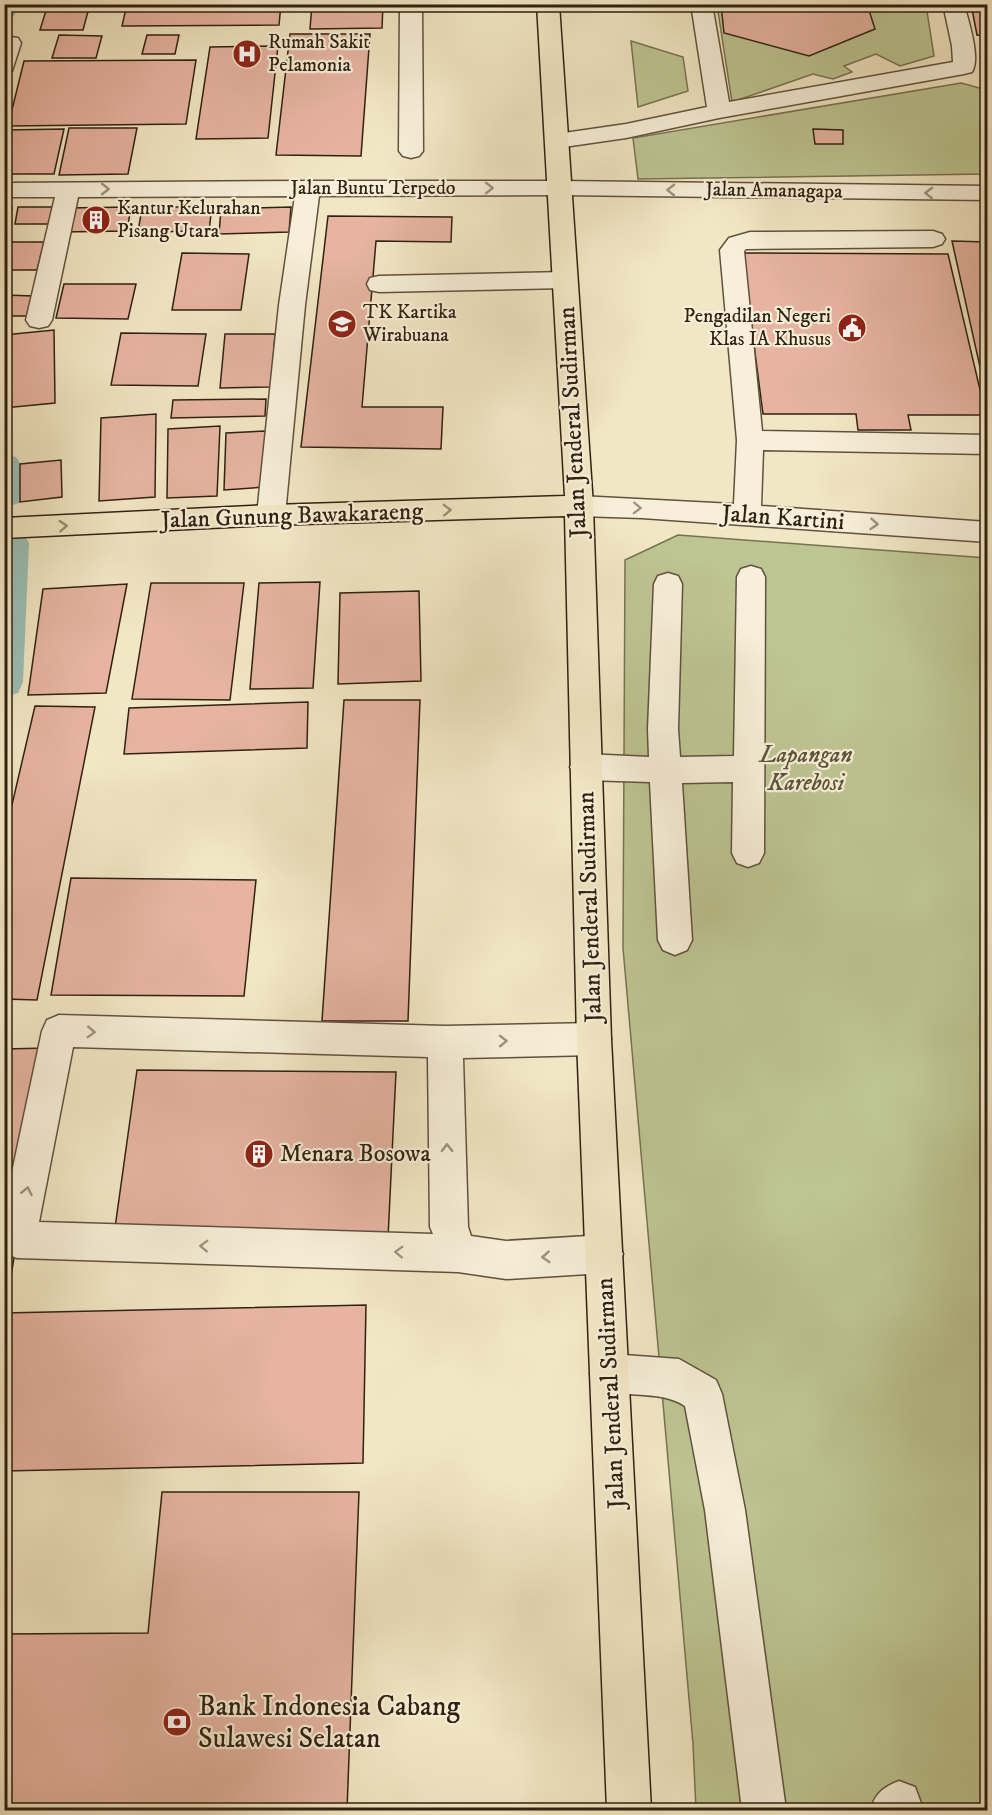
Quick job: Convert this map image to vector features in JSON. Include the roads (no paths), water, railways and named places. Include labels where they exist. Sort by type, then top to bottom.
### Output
[{"type":"main road","name":"Jalan Jenderal Sudirman","points":[[548,4],[579,506],[594,1039],[629,1810]]},
{"type":"main road","name":"Jalan Gunung Bawakaraeng","points":[[4,528],[271,515],[579,506]]},
{"type":"street","points":[[411,4],[411,151]]},
{"type":"street","points":[[701,4],[719,111]]},
{"type":"street","points":[[953,4],[963,46],[964,67]]},
{"type":"street","points":[[4,66],[10,43]]},
{"type":"street","points":[[557,141],[964,67],[987,76]]},
{"type":"street","points":[[271,515],[292,305],[308,188]]},
{"type":"street","name":"Jalan Buntu Terpedo","points":[[4,190],[561,188]]},
{"type":"street","name":"Jalan Amanagapa","points":[[561,188],[987,193]]},
{"type":"street","points":[[39,320],[68,189]]},
{"type":"street","points":[[747,515],[750,440],[732,250],[738,243],[750,240],[933,239]]},
{"type":"street","points":[[378,284],[565,280]]},
{"type":"street","points":[[750,440],[987,445]]},
{"type":"street","name":"Jalan Kartini","points":[[579,506],[987,532]]},
{"type":"street","points":[[748,853],[751,577]]},
{"type":"street","points":[[668,584],[663,729],[675,940]]},
{"type":"street","points":[[586,767],[665,770],[749,769]]},
{"type":"street","points":[[594,1039],[445,1042],[59,1031],[17,1240],[458,1253],[506,1260],[604,1254]]},
{"type":"street","points":[[445,1042],[449,1227],[458,1253]]},
{"type":"street","points":[[610,1374],[679,1379],[702,1394],[725,1510],[764,1810]]},
{"type":"waterway","points":[[4,10],[6,4]]},
{"type":"waterway","points":[[4,466],[13,480],[13,492]]},
{"type":"waterway","points":[[4,682],[11,543]]},
{"type":"place","name":"Rumah Sakit Pelamonia","points":[[247,54]]},
{"type":"place","name":"Kantur Kelurahan Pisang Utara","points":[[96,220]]},
{"type":"place","name":"TK Kartika Wirabuana","points":[[342,324]]},
{"type":"place","name":"Pengadilan Negeri Klas IA Khusus","points":[[852,328]]},
{"type":"place","name":"Menara Bosowa","points":[[259,1154]]},
{"type":"place","name":"Bank Indonesia Cabang Sulawesi Selatan","points":[[177,1722]]},
{"type":"park label","name":"Lapangan Karebosi","points":[[806,769]]}]
